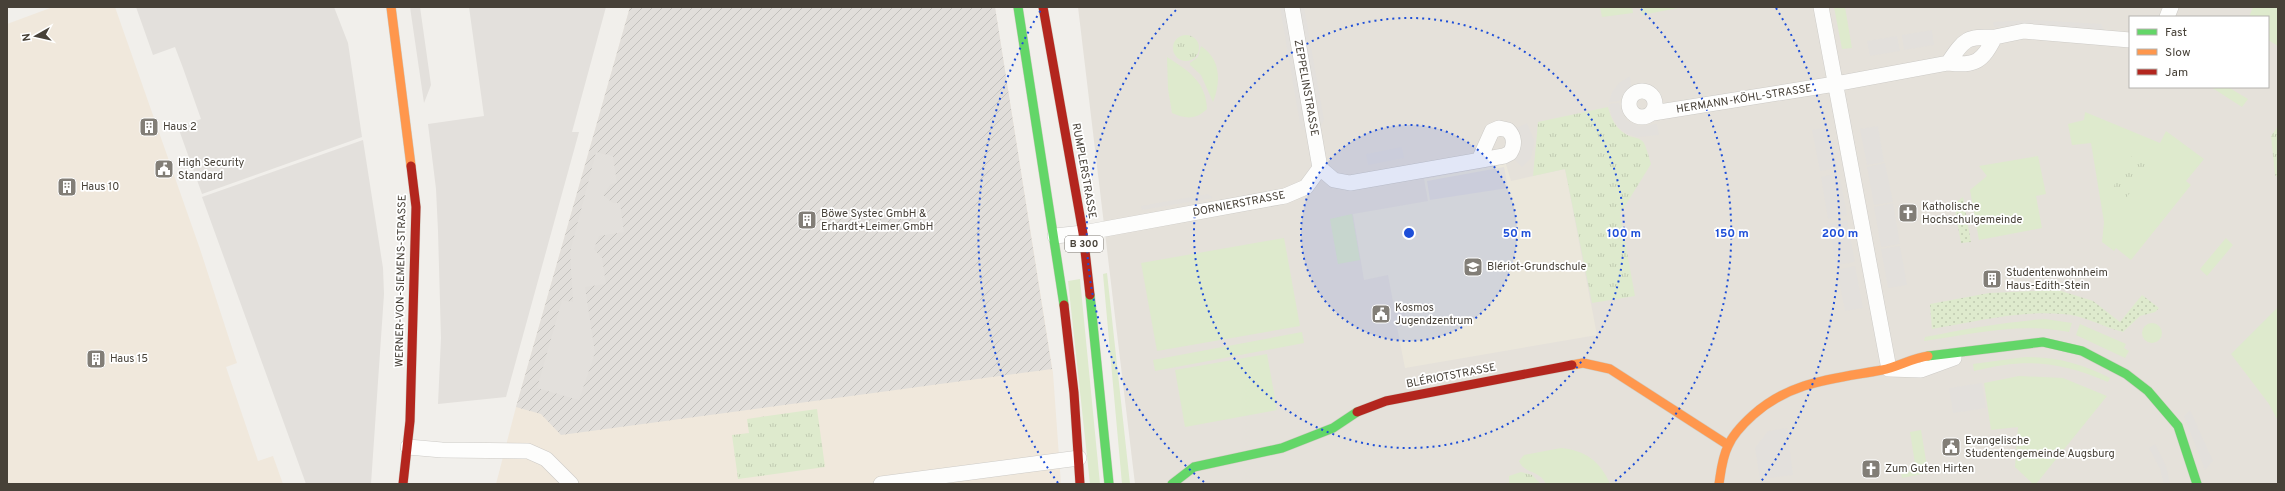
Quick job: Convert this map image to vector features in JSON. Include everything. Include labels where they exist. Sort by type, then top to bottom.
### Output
[{"type":"street","name":"WERNER-VON-SIEMENS-STRASSE","points":[[391,7],[416,207],[408,447],[403,484]]},
{"type":"street","name":"B 300","points":[[1018,7],[1055,236],[1073,385],[1080,484]]},
{"type":"street","name":"RUMPLERSTRASSE","points":[[1043,7],[1083,234],[1101,389],[1109,484]]},
{"type":"street","name":"ZEPPELINSTRASSE","points":[[1292,7],[1320,168]]},
{"type":"street","points":[[1821,7],[1889,369]]},
{"type":"street","points":[[1948,63],[1960,46],[1972,37],[1996,37],[2024,31],[2129,40]]},
{"type":"street","name":"HERMANN-KÖHL-STRASSE","points":[[1653,113],[1835,84],[1948,63],[1967,65],[1986,55],[1996,37]]},
{"type":"street","points":[[1320,168],[1334,180],[1350,183],[1479,160]]},
{"type":"street","name":"DORNIERSTRASSE","points":[[1055,236],[1083,234],[1285,196],[1306,187],[1320,168]]},
{"type":"street","points":[[1719,484],[1722,463],[1728,444],[1742,424],[1769,401],[1804,385],[1889,369],[1921,370],[1944,363],[1963,353],[2043,342],[2082,351],[2126,374],[2148,391],[2178,426],[2197,484]]},
{"type":"street","name":"BLÉRIOTSTRASSE","points":[[1172,484],[1194,467],[1282,448],[1333,428],[1356,413],[1386,401],[1583,363],[1610,369],[1728,444]]},
{"type":"street","points":[[408,447],[442,450],[528,451],[546,459],[571,484]]},
{"type":"street","points":[[881,484],[1078,458]]},
{"type":"shaded area","points":[[53,7],[115,7],[200,249],[237,363],[226,367],[258,461],[273,456],[283,484],[7,484],[7,24]]},
{"type":"shaded area","points":[[136,7],[334,7],[348,43],[362,137],[202,194],[178,127],[201,119],[183,68],[175,47],[153,55]]},
{"type":"shaded area","points":[[410,7],[420,7],[431,85],[424,103]]},
{"type":"shaded area","points":[[469,7],[606,7],[572,132],[579,132],[506,397],[438,404],[441,338],[438,231],[436,189],[428,124],[484,116]]},
{"type":"shaded area","points":[[630,7],[995,7],[1053,373],[1061,484],[496,484],[516,407]]},
{"type":"shaded area","name":"Böwe Systec GmbH & Erhardt+Leimer GmbH","points":[[630,7],[995,7],[1052,369],[561,435],[541,414],[516,407]]},
{"type":"shaded area","points":[[1078,7],[2278,7],[2278,484],[1135,484]]},
{"type":"shaded area","points":[[1280,7],[1285,7],[1307,130],[1301,130]]},
{"type":"shaded area","points":[[1299,7],[1304,7],[1324,120],[1321,126]]},
{"type":"shaded area","points":[[2033,20],[2101,24],[2104,30],[2033,25],[1994,27],[1993,22]]},
{"type":"shaded area","points":[[1932,30],[1934,45],[1904,50],[1902,35]]},
{"type":"shaded area","points":[[1897,36],[1900,51],[1870,56],[1867,41]]},
{"type":"shaded area","points":[[1630,76],[1631,86],[1619,101],[1609,102],[1612,92],[1619,83]]},
{"type":"shaded area","points":[[1619,103],[1626,120],[1639,126],[1657,124],[1659,135],[1638,137],[1627,134],[1618,127],[1612,117],[1609,104]]},
{"type":"shaded area","points":[[1527,123],[1534,140],[1531,158],[1522,167],[1513,158],[1518,153],[1522,141],[1516,128]]},
{"type":"shaded area","points":[[1878,126],[1884,162],[1867,165],[1860,129]]},
{"type":"shaded area","points":[[1826,127],[1828,143],[1833,143],[1837,168],[1820,171],[1812,130]]},
{"type":"shaded area","points":[[363,140],[383,268],[384,294],[371,484],[306,484],[202,197]]},
{"type":"shaded area","points":[[1402,147],[1404,158],[1368,165],[1366,154]]},
{"type":"shaded area","points":[[596,152],[613,156],[617,183],[611,184],[603,195],[613,203],[620,203],[624,232],[599,236],[594,249],[602,258],[606,284],[585,287],[595,353],[579,400],[537,388],[562,300],[573,302],[570,252]]},
{"type":"shaded area","points":[[1885,163],[1893,202],[1874,205],[1867,167]]},
{"type":"shaded area","name":"Blériot-Grundschule","points":[[1506,164],[1511,181],[1565,169],[1597,335],[1405,368],[1397,327],[1407,325],[1404,306],[1394,307],[1388,275],[1364,280],[1353,214],[1428,201],[1424,179]]},
{"type":"shaded area","points":[[1504,167],[1508,188],[1430,200],[1427,181]]},
{"type":"shaded area","points":[[1839,173],[1847,215],[1828,219],[1821,177]]},
{"type":"shaded area","points":[[1208,194],[1213,198],[1142,210],[1141,206]]},
{"type":"shaded area","points":[[1893,203],[1900,244],[1881,247],[1874,207]]},
{"type":"shaded area","points":[[1847,220],[1855,262],[1836,265],[1829,224]]},
{"type":"shaded area","points":[[1900,246],[1907,285],[1888,288],[1881,249]]},
{"type":"shaded area","points":[[1855,266],[1863,308],[1845,311],[1837,270]]},
{"type":"shaded area","points":[[1982,383],[1986,408],[1953,413],[1949,388]]},
{"type":"shaded area","points":[[2190,410],[2213,461],[2205,470],[2184,416]]},
{"type":"shaded area","points":[[1787,428],[1793,475],[1760,479],[1755,448],[1768,431]]},
{"type":"shaded area","points":[[2155,444],[2166,466],[2170,484],[2164,484],[2160,469],[2149,448]]},
{"type":"green space","points":[[1600,7],[1632,7],[1633,13],[1602,17]]},
{"type":"green space","points":[[1640,7],[1683,7],[1642,15]]},
{"type":"green space","points":[[1834,7],[1845,7],[1852,48],[1842,49]]},
{"type":"green space","points":[[2253,7],[2278,7],[2278,46],[2269,41],[2269,16],[2249,16]]},
{"type":"green space","points":[[1186,35],[1195,39],[1199,48],[1195,57],[1186,61],[1177,57],[1173,48],[1177,39]]},
{"type":"green space","points":[[1201,46],[1208,51],[1216,64],[1218,71],[1216,94],[1213,102],[1201,75],[1190,65],[1190,63],[1198,57]]},
{"type":"green space","points":[[1167,57],[1189,72],[1200,84],[1206,100],[1207,109],[1203,113],[1195,117],[1186,117],[1172,113],[1168,89]]},
{"type":"green space","points":[[2213,88],[2230,88],[2248,99],[2242,107]]},
{"type":"green space","points":[[1608,107],[1612,120],[1620,130],[1644,143],[1651,164],[1620,214],[1635,296],[1592,303],[1565,169],[1533,176],[1538,122]]},
{"type":"green space","points":[[2085,112],[2160,143],[2166,131],[2204,159],[2186,181],[2191,185],[2131,260],[2116,248],[2114,251],[2102,242],[2104,222],[2091,143],[2072,145],[2068,124],[2084,120]]},
{"type":"green space","points":[[2278,126],[2278,178],[2275,175],[2271,136]]},
{"type":"green space","points":[[2133,155],[2149,167],[2124,201],[2119,201],[2108,192],[2115,185],[2110,180]]},
{"type":"green space","points":[[2038,156],[2046,194],[2036,196],[2042,228],[1979,240],[1970,190],[1987,176],[1979,166]]},
{"type":"green space","points":[[1963,197],[1971,242],[1961,243],[1954,204]]},
{"type":"green space","points":[[1352,214],[1360,260],[1338,264],[1330,219]]},
{"type":"green space","points":[[1284,238],[1300,326],[1157,351],[1141,263]]},
{"type":"green space","points":[[2226,238],[2233,245],[2207,276],[2200,269]]},
{"type":"green space","points":[[1107,273],[1130,484],[1122,484],[1103,274]]},
{"type":"green space","points":[[1080,279],[1100,484],[1090,484],[1068,281]]},
{"type":"green space","points":[[2058,290],[2093,301],[2120,322],[2142,295],[2159,308],[2155,312],[2140,316],[2123,332],[2070,315],[2046,313],[1997,317],[1932,329],[1930,304],[1989,293]]},
{"type":"green space","points":[[2278,307],[2278,421],[2269,404],[2231,354]]},
{"type":"green space","points":[[2045,319],[2072,323],[2069,332],[2033,328],[1996,330],[1924,341],[1925,337],[1955,331]]},
{"type":"green space","points":[[2152,323],[2159,326],[2162,333],[2159,340],[2152,343],[2145,340],[2142,333],[2145,326]]},
{"type":"green space","points":[[2080,324],[2126,344],[2124,348],[2129,351],[2125,358],[2076,335]]},
{"type":"green space","points":[[1302,332],[1304,343],[1155,371],[1153,360]]},
{"type":"green space","points":[[1267,354],[1277,410],[1185,427],[1175,370]]},
{"type":"green space","points":[[2025,357],[2048,358],[2069,362],[2110,378],[2108,382],[2058,366],[2026,363],[2010,364],[1974,371],[1973,364]]},
{"type":"green space","points":[[2019,376],[2063,378],[2107,396],[2036,484],[2033,484],[2015,467],[2018,427],[1991,430],[1984,383]]},
{"type":"green space","points":[[817,409],[825,467],[738,479],[732,435],[749,433],[747,419]]},
{"type":"green space","points":[[1921,430],[1928,473],[1902,478],[1901,473],[1916,470],[1910,432]]},
{"type":"green space","points":[[1561,448],[1578,451],[1591,458],[1602,469],[1610,484],[1546,484],[1540,476],[1524,468],[1519,461],[1524,455]]},
{"type":"green space","points":[[1521,472],[1532,475],[1541,484],[1509,484],[1509,476]]},
{"type":"traffic: fast","points":[[1018,7],[1064,305]]},
{"type":"traffic: fast","points":[[1090,295],[1109,484]]},
{"type":"traffic: fast","points":[[1928,356],[2043,342],[2082,351],[2126,374],[2148,391],[2178,426],[2197,484]]},
{"type":"traffic: fast","points":[[1172,484],[1194,467],[1282,448],[1333,428],[1357,412]]},
{"type":"traffic: slow","points":[[391,7],[411,166]]},
{"type":"traffic: slow","points":[[1719,484],[1724,455],[1733,437],[1753,415],[1767,404],[1782,395],[1813,383],[1888,369],[1928,356]]},
{"type":"traffic: slow","points":[[1572,365],[1583,363],[1610,369],[1728,445]]},
{"type":"traffic: jam","points":[[1043,7],[1083,233],[1090,295]]},
{"type":"traffic: jam","points":[[403,484],[410,421],[416,207],[411,166]]},
{"type":"traffic: jam","points":[[1064,305],[1074,393],[1080,484]]},
{"type":"traffic: jam","points":[[1357,412],[1386,401],[1572,365]]},
{"type":"place","name":"Haus 2","points":[[149,127]]},
{"type":"place","name":"High Security Standard","points":[[164,169]]},
{"type":"place","name":"Haus 10","points":[[67,187]]},
{"type":"place","name":"Katholische Hochschulgemeinde","points":[[1908,213]]},
{"type":"place","name":"Böwe Systec GmbH & Erhardt+Leimer GmbH","points":[[807,220]]},
{"type":"place","name":"Blériot-Grundschule","points":[[1473,267]]},
{"type":"place","name":"Studentenwohnheim Haus-Edith-Stein","points":[[1992,279]]},
{"type":"place","name":"Kosmos Jugendzentrum","points":[[1381,314]]},
{"type":"place","name":"Haus 15","points":[[96,359]]},
{"type":"place","name":"Evangelische Studentengemeinde Augsburg","points":[[1951,447]]},
{"type":"place","name":"Zum Guten Hirten","points":[[1871,469]]}]
